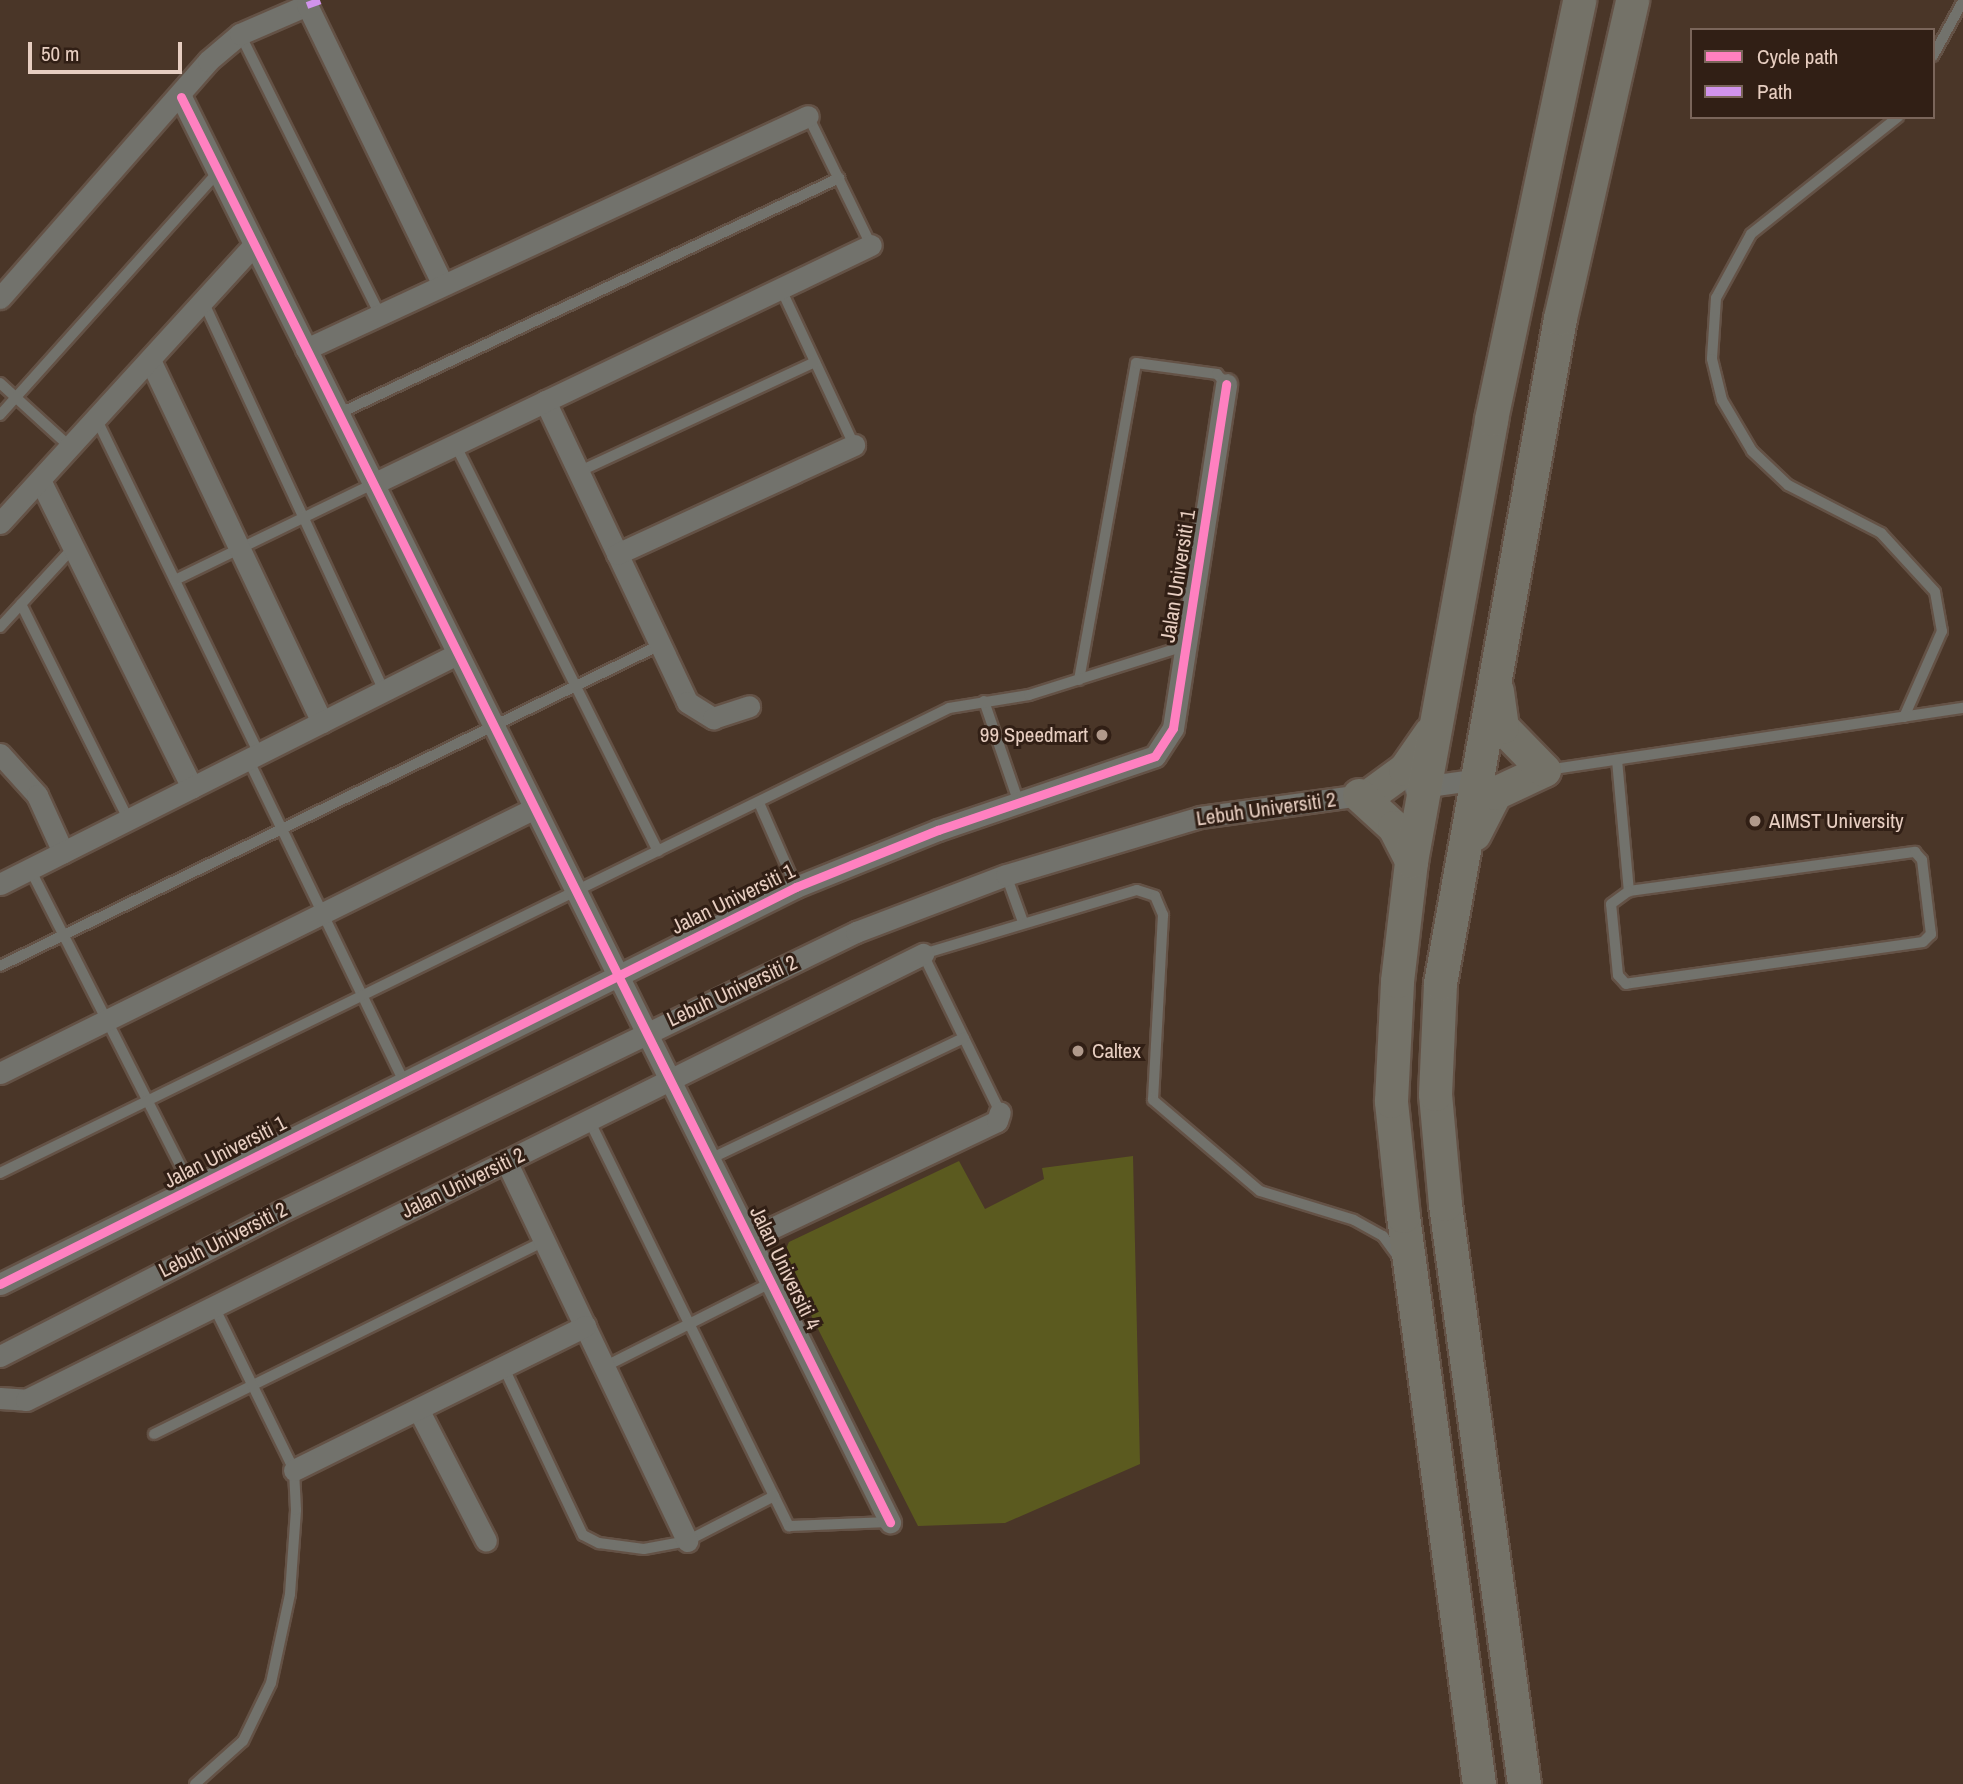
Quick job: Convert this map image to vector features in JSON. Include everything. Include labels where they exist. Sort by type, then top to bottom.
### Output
[{"type":"main road","points":[[1479,1784],[1410,1274],[1391,1101],[1411,861],[1491,419],[1579,0]]},
{"type":"main road","points":[[1524,1784],[1435,1094],[1440,983],[1455,874],[1560,318],[1632,0]]},
{"type":"main road","points":[[1455,874],[1495,793],[1544,770],[1502,727],[1494,671]]},
{"type":"main road","points":[[1411,861],[1394,827],[1365,794],[1405,769],[1436,726]]},
{"type":"street","points":[[0,299],[240,34],[307,5],[443,285]]},
{"type":"street","name":"Jalan Universiti 4","points":[[181,97],[615,975],[648,1030],[712,1158],[890,1522]]},
{"type":"street","points":[[306,349],[808,116]]},
{"type":"street","points":[[0,523],[254,245]]},
{"type":"street","points":[[373,484],[871,245]]},
{"type":"street","points":[[150,360],[321,722]]},
{"type":"street","name":"Jalan Universiti 1","points":[[0,1284],[796,887],[1019,803],[1155,756],[1173,728],[1226,384]]},
{"type":"street","points":[[545,401],[660,645],[697,711],[713,718],[749,706]]},
{"type":"street","points":[[617,554],[854,445]]},
{"type":"street","points":[[40,480],[192,787]]},
{"type":"street","points":[[0,884],[457,654]]},
{"type":"street","points":[[0,754],[37,795],[63,852]]},
{"type":"street","name":"Lebuh Universiti 2","points":[[0,1356],[648,1030],[856,932],[1006,875],[1200,817],[1473,780]]},
{"type":"street","points":[[0,1073],[533,809]]},
{"type":"street","name":"Jalan Universiti 2","points":[[0,1398],[26,1400],[923,954]]},
{"type":"street","points":[[751,1238],[997,1121],[1000,1112]]},
{"type":"street","points":[[506,1161],[687,1541]]},
{"type":"street","points":[[294,1470],[585,1326]]},
{"type":"street","points":[[418,1409],[486,1541]]},
{"type":"lane","points":[[1935,52],[1963,1]]},
{"type":"lane","points":[[240,34],[380,315]]},
{"type":"lane","points":[[808,116],[871,245]]},
{"type":"lane","points":[[1895,119],[1751,234],[1716,298],[1712,359],[1722,400],[1752,450],[1788,485],[1881,533],[1935,592],[1942,631],[1904,717]]},
{"type":"lane","points":[[0,415],[218,172]]},
{"type":"lane","points":[[338,414],[839,178]]},
{"type":"lane","points":[[781,289],[854,445]]},
{"type":"lane","points":[[203,301],[384,691]]},
{"type":"lane","points":[[578,472],[816,362]]},
{"type":"lane","points":[[1079,680],[1136,363],[1217,374],[1226,384]]},
{"type":"lane","points":[[0,383],[70,447]]},
{"type":"lane","points":[[96,418],[175,580],[253,756],[282,829],[404,1081]]},
{"type":"lane","points":[[455,444],[658,851]]},
{"type":"lane","points":[[175,580],[373,484]]},
{"type":"lane","points":[[0,627],[73,548]]},
{"type":"lane","points":[[21,604],[128,819]]},
{"type":"lane","points":[[0,966],[660,645]]},
{"type":"lane","points":[[0,1173],[574,891],[760,805],[950,708],[1079,680],[1184,646]]},
{"type":"lane","points":[[984,701],[1019,803]]},
{"type":"lane","points":[[1473,780],[1963,708]]},
{"type":"lane","points":[[1617,760],[1629,891]]},
{"type":"lane","points":[[760,805],[796,887]]},
{"type":"lane","points":[[1915,852],[1922,860],[1931,934],[1923,942],[1626,984],[1618,975],[1611,904],[1629,891],[1915,852]]},
{"type":"lane","points":[[30,869],[191,1188]]},
{"type":"lane","points":[[1006,875],[1023,922]]},
{"type":"lane","points":[[1000,1112],[923,954],[1115,893],[1138,890],[1155,897],[1163,915],[1153,1100],[1260,1191],[1383,1236],[1410,1274]]},
{"type":"lane","points":[[712,1158],[964,1038]]},
{"type":"lane","points":[[589,1120],[774,1496],[795,1530],[890,1522]]},
{"type":"lane","points":[[154,1434],[544,1241]]},
{"type":"lane","points":[[604,1367],[772,1282]]},
{"type":"lane","points":[[195,1784],[243,1741],[271,1683],[290,1594],[294,1470],[214,1307]]},
{"type":"lane","points":[[503,1366],[583,1535],[644,1549],[687,1541],[774,1496]]},
{"type":"shaded area","points":[[1133,1156],[1140,1464],[1005,1523],[918,1526],[782,1258],[789,1242],[959,1161],[985,1209],[1044,1179],[1042,1168]]},
{"type":"marked path","points":[[307,5],[321,0]]},
{"type":"cycle path","points":[[181,97],[890,1522]]},
{"type":"cycle path","points":[[0,1284],[796,887],[938,830],[1155,756],[1173,728],[1226,384]]},
{"type":"place","name":"99 Speedmart","points":[[1102,735]]},
{"type":"place","name":"AIMST University","points":[[1755,821]]},
{"type":"place","name":"Caltex","points":[[1078,1051]]}]
